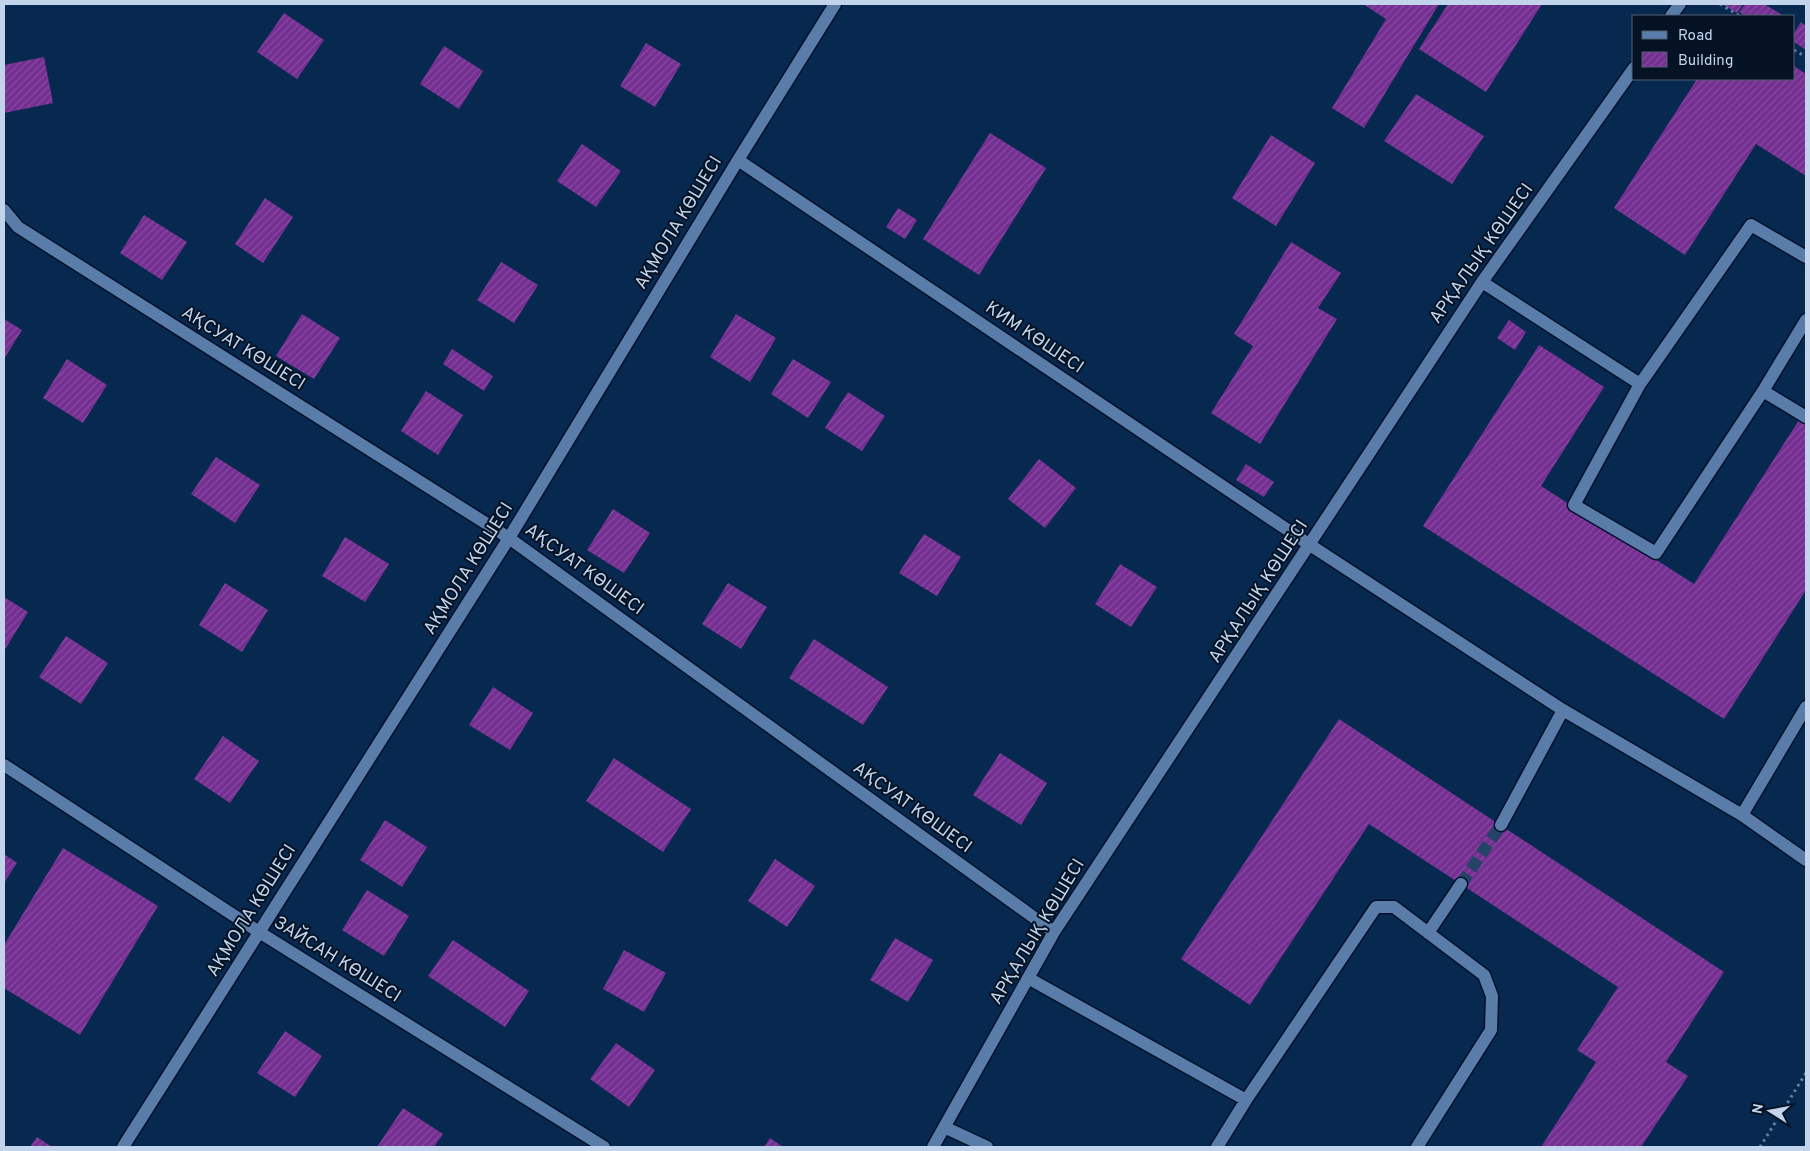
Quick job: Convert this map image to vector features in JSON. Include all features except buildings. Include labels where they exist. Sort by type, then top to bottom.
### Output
[{"type":"street","name":"АҚМОЛА КӨШЕСІ","points":[[123,1147],[509,538],[738,160],[836,4]]},
{"type":"street","points":[[1672,15],[1680,4]]},
{"type":"street","name":"АРҚАЛЫҚ КӨШЕСІ","points":[[933,1147],[1054,932],[1482,282],[1632,71]]},
{"type":"street","name":"КИМ КӨШЕСІ","points":[[738,160],[1310,545],[1563,710],[1742,815],[1806,860]]},
{"type":"street","name":"АҚСУАТ КӨШЕСІ","points":[[4,210],[18,227],[509,538],[1054,932]]},
{"type":"street","points":[[1806,257],[1751,225],[1640,384],[1574,505],[1656,553],[1763,391],[1806,320]]},
{"type":"street","points":[[1482,282],[1640,384]]},
{"type":"street","points":[[1763,391],[1806,417]]},
{"type":"street","points":[[1742,815],[1806,707]]},
{"type":"street","points":[[1501,825],[1563,710]]},
{"type":"street","name":"ЗАЙСАН КӨШЕСІ","points":[[4,765],[258,932],[604,1147]]},
{"type":"street","points":[[1428,933],[1461,884]]},
{"type":"street","points":[[1217,1147],[1246,1100],[1376,907],[1394,907],[1484,975],[1492,996],[1491,1030],[1417,1147]]},
{"type":"street","points":[[1028,978],[1246,1100]]},
{"type":"street","points":[[944,1127],[987,1147]]},
{"type":"path","points":[[1720,4],[1738,15]]},
{"type":"path","points":[[1795,51],[1806,57]]},
{"type":"path","points":[[1760,1147],[1806,1073]]},
{"type":"tunnel","points":[[1461,884],[1501,825]]}]
